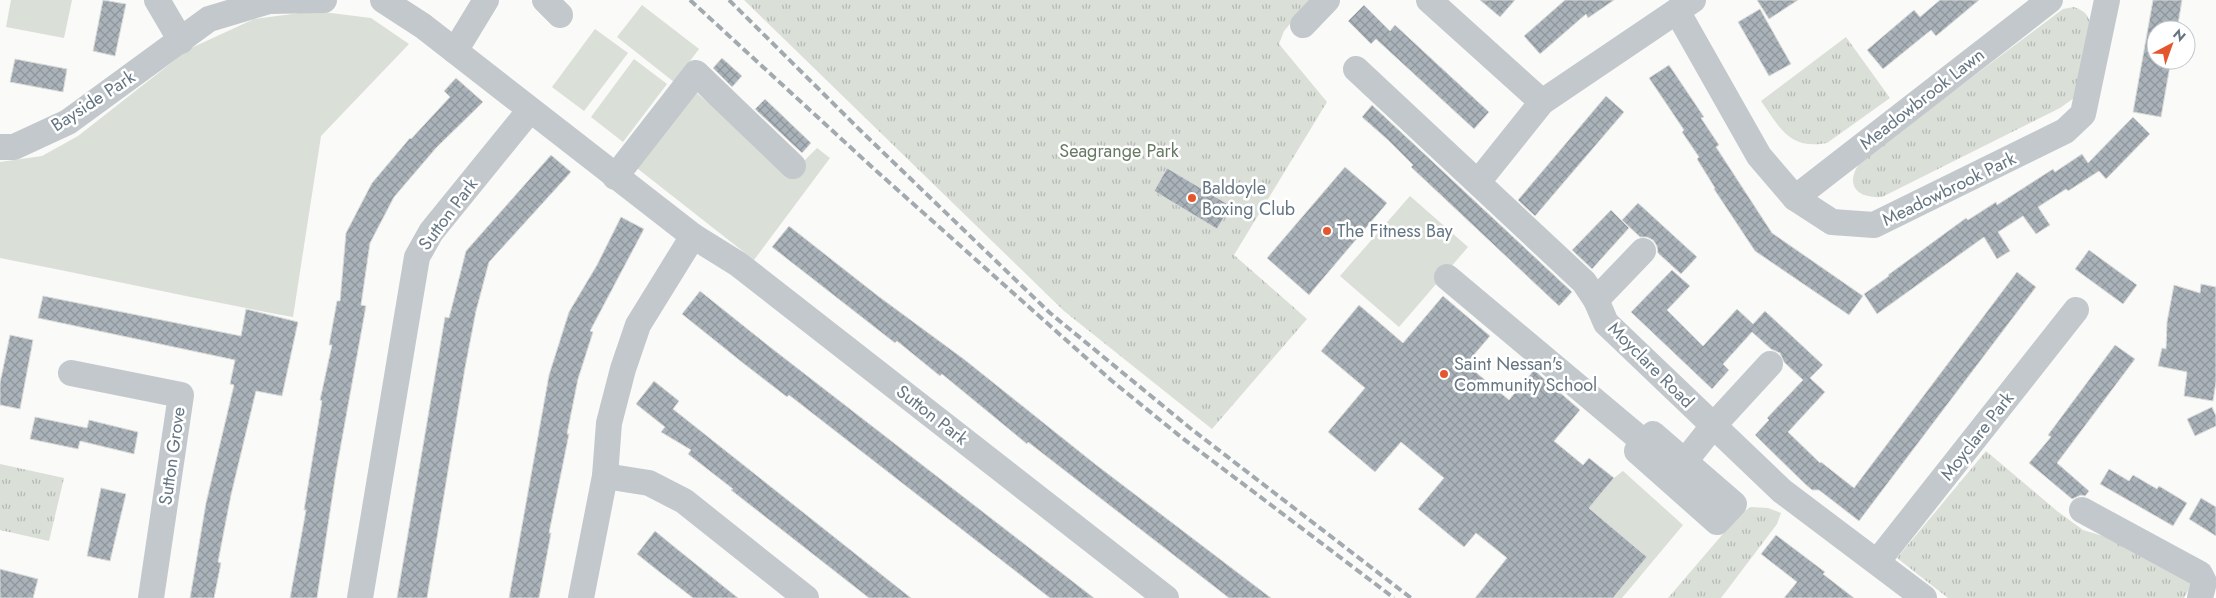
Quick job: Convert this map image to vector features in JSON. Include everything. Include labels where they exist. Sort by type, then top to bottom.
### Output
[{"type":"street","points":[[157,0],[181,41]]},
{"type":"street","name":"Bayside Park","points":[[0,147],[14,147],[68,122],[210,19],[257,2],[324,0]]},
{"type":"street","points":[[383,0],[423,26],[530,110]]},
{"type":"street","points":[[455,51],[486,0]]},
{"type":"street","points":[[1303,25],[1327,0]]},
{"type":"street","points":[[1430,0],[1542,102]]},
{"type":"street","name":"Meadowbrook Lawn","points":[[1795,198],[2050,0]]},
{"type":"street","name":"Meadowbrook Park","points":[[1685,5],[1759,156],[1795,198],[1832,222],[1874,225],[2066,131],[2083,114],[2107,0]]},
{"type":"street","points":[[1486,172],[1542,102],[1685,5]]},
{"type":"street","name":"Moyclare Road","points":[[1356,69],[1584,282],[1596,300],[1606,323],[1782,491],[1924,598]]},
{"type":"street","points":[[615,176],[696,74],[793,166]]},
{"type":"street","name":"Sutton Park","points":[[360,598],[417,257],[431,232],[530,110],[693,236],[746,270],[1166,598]]},
{"type":"street","points":[[581,598],[605,476],[610,423],[623,369],[638,325],[693,236]]},
{"type":"street","points":[[1596,300],[1642,251]]},
{"type":"street","points":[[1447,277],[1645,444]]},
{"type":"street","name":"Moyclare Park","points":[[1877,562],[2076,310]]},
{"type":"street","points":[[1686,460],[1713,426],[1770,364]]},
{"type":"street","name":"Sutton Grove","points":[[71,373],[181,395],[151,598]]},
{"type":"street","points":[[1654,434],[1686,460],[1734,504],[1718,522],[1638,451],[1654,434]]},
{"type":"street","points":[[605,476],[649,484],[684,501],[806,598]]},
{"type":"street","points":[[2082,510],[2200,574],[2204,582],[2200,598]]},
{"type":"green space","points":[[11,0],[72,0],[64,38],[6,27]]},
{"type":"green space","name":"Seagrange Park","points":[[744,0],[1310,0],[1284,31],[1279,44],[1327,102],[1234,255],[1307,319],[1212,429],[1064,311]]},
{"type":"green space","points":[[642,5],[699,49],[674,82],[617,37]]},
{"type":"green space","points":[[2074,7],[2086,14],[2091,27],[2074,98],[2060,108],[1882,197],[1872,197],[1858,192],[1853,181],[1854,174],[1863,159],[2063,9]]},
{"type":"green space","points":[[315,11],[371,18],[409,44],[321,136],[293,317],[0,258],[0,162],[42,156],[78,136],[189,49],[254,19]]},
{"type":"green space","points":[[595,29],[628,53],[584,111],[552,87]]},
{"type":"green space","points":[[1846,37],[1890,98],[1827,143],[1803,143],[1794,140],[1780,128],[1761,101]]},
{"type":"green space","points":[[634,59],[667,84],[623,142],[591,117]]},
{"type":"green space","points":[[692,89],[792,173],[817,148],[830,158],[754,260],[633,165]]},
{"type":"green space","points":[[1410,196],[1468,247],[1399,327],[1340,276]]},
{"type":"green space","points":[[1986,451],[2057,511],[2083,530],[2103,536],[2194,580],[2184,598],[1948,598],[1897,558]]},
{"type":"green space","points":[[0,464],[64,478],[49,541],[0,530]]},
{"type":"green space","points":[[1623,471],[1683,525],[1622,598],[1613,598],[1647,557],[1589,508],[1614,478]]},
{"type":"green space","points":[[1751,507],[1768,508],[1781,513],[1777,524],[1721,598],[1668,598],[1740,514]]},
{"type":"building","points":[[103,0],[126,4],[115,56],[93,51]]},
{"type":"building","points":[[1480,0],[1515,0],[1500,17]]},
{"type":"building","points":[[1565,0],[1614,0],[1588,18],[1586,14],[1540,54],[1524,36]]},
{"type":"building","points":[[1757,0],[1798,0],[1769,19]]},
{"type":"building","points":[[1940,0],[1979,0],[1936,36],[1931,30],[1883,69],[1867,50],[1914,10],[1920,17]]},
{"type":"building","points":[[2153,0],[2182,0],[2179,20],[2149,20]]},
{"type":"building","points":[[1364,5],[1390,31],[1395,25],[1489,112],[1474,129],[1376,39],[1371,44],[1348,21]]},
{"type":"building","points":[[1760,9],[1791,64],[1769,76],[1738,22]]},
{"type":"building","points":[[2146,39],[2146,70],[2169,70],[2161,117],[2133,112]]},
{"type":"building","points":[[722,58],[742,76],[732,87],[713,68]]},
{"type":"building","points":[[15,59],[67,69],[63,92],[10,82]]},
{"type":"building","points":[[1669,65],[1704,117],[1701,118],[1719,145],[1716,147],[1772,233],[1863,296],[1849,315],[1755,251],[1714,189],[1697,159],[1699,157],[1682,132],[1684,130],[1649,78]]},
{"type":"building","points":[[456,78],[483,102],[436,148],[394,197],[370,243],[361,305],[366,306],[336,472],[317,598],[290,598],[306,510],[304,510],[322,401],[320,400],[332,345],[329,345],[337,301],[340,301],[346,233],[372,183],[410,138],[450,97],[444,91]]},
{"type":"building","points":[[1606,96],[1624,112],[1535,216],[1518,200]]},
{"type":"building","points":[[765,99],[811,143],[802,153],[755,109]]},
{"type":"building","points":[[1372,105],[1572,292],[1559,306],[1411,167],[1413,165],[1362,117]]},
{"type":"building","points":[[2133,117],[2150,134],[2106,179],[2099,171],[2038,207],[2050,225],[2036,234],[2023,216],[1998,232],[2010,251],[1997,259],[1984,237],[1877,314],[1864,294],[1888,275],[1966,218],[1968,220],[1996,202],[1997,205],[2053,169],[2055,172],[2082,154],[2088,163]]},
{"type":"building","points":[[551,155],[571,172],[489,262],[476,311],[465,368],[427,598],[397,598],[445,317],[449,318],[466,251]]},
{"type":"building","name":"The Fitness Bay","points":[[1345,167],[1387,203],[1309,295],[1267,258]]},
{"type":"building","name":"Baldoyle Boxing Club","points":[[1167,168],[1231,206],[1217,229],[1154,191]]},
{"type":"building","points":[[1638,203],[1697,257],[1681,274],[1658,253],[1657,246],[1653,240],[1647,237],[1640,237],[1622,220]]},
{"type":"building","points":[[1611,210],[1629,228],[1592,269],[1572,250]]},
{"type":"building","points":[[621,217],[644,229],[590,331],[593,332],[578,379],[567,434],[569,434],[549,533],[551,533],[539,598],[509,598],[549,375],[569,312],[597,265]]},
{"type":"building","points":[[789,226],[1271,598],[1229,598],[1028,442],[1027,444],[942,374],[940,376],[897,341],[895,343],[772,247]]},
{"type":"building","points":[[2089,250],[2137,285],[2123,304],[2075,269]]},
{"type":"building","points":[[1672,270],[1690,286],[1667,310],[1703,346],[1737,309],[1753,324],[1765,311],[1823,365],[1810,378],[1825,392],[1788,432],[1820,463],[1854,488],[2017,272],[2036,287],[1859,521],[1819,490],[1812,490],[1755,435],[1769,420],[1767,418],[1803,380],[1784,362],[1780,353],[1771,349],[1752,332],[1723,364],[1729,370],[1712,389],[1631,312]]},
{"type":"building","points":[[2201,284],[2216,287],[2216,382],[2213,401],[2184,396],[2187,372],[2158,366],[2162,348],[2166,349],[2167,322],[2174,285],[2200,293]]},
{"type":"building","points":[[700,291],[1094,598],[1050,598],[789,395],[787,397],[743,363],[682,314]]},
{"type":"building","points":[[43,296],[241,336],[246,309],[298,322],[282,396],[256,391],[231,495],[218,562],[221,563],[214,598],[190,598],[206,503],[234,385],[230,384],[235,360],[38,318]]},
{"type":"building","points":[[1443,296],[1490,336],[1466,364],[1509,400],[1534,370],[1580,410],[1554,441],[1583,465],[1589,458],[1614,478],[1589,508],[1647,557],[1613,598],[1475,598],[1507,558],[1476,533],[1464,547],[1418,509],[1444,478],[1401,442],[1375,472],[1328,432],[1365,388],[1321,351],[1359,305],[1403,343]]},
{"type":"building","points":[[10,335],[33,340],[20,409],[0,405],[0,383]]},
{"type":"building","points":[[2115,345],[2135,359],[2057,463],[2089,491],[2085,496],[2081,495],[2072,499],[2029,463],[2051,437],[2048,435]]},
{"type":"building","points":[[654,381],[679,401],[673,409],[911,598],[869,598],[731,490],[733,489],[688,454],[691,450],[661,432],[665,427],[636,404]]},
{"type":"building","points":[[2212,407],[2216,416],[2216,426],[2195,436],[2187,419]]},
{"type":"building","points":[[35,417],[87,428],[89,420],[138,432],[134,454],[80,441],[78,449],[30,439]]},
{"type":"building","points":[[2109,469],[2129,481],[2133,475],[2157,489],[2159,486],[2187,503],[2173,526],[2100,484]]},
{"type":"building","points":[[101,488],[126,494],[110,561],[87,556]]},
{"type":"building","points":[[2201,498],[2216,507],[2216,536],[2189,519]]},
{"type":"building","points":[[655,531],[738,598],[693,598],[637,554]]},
{"type":"building","points":[[1776,535],[1825,572],[1823,574],[1854,598],[1784,598],[1797,582],[1761,554]]},
{"type":"building","points":[[0,569],[38,579],[33,598],[0,598]]},
{"type":"railway","points":[[690,0],[873,168],[1112,381],[1181,437],[1394,598]]},
{"type":"railway","points":[[729,0],[862,132],[1050,313],[1190,428],[1411,598]]},
{"type":"place","name":"Baldoyle Boxing Club","points":[[1192,198]]},
{"type":"place","name":"The Fitness Bay","points":[[1327,231]]},
{"type":"place","name":"Saint Nessan's Community School","points":[[1444,374]]}]
